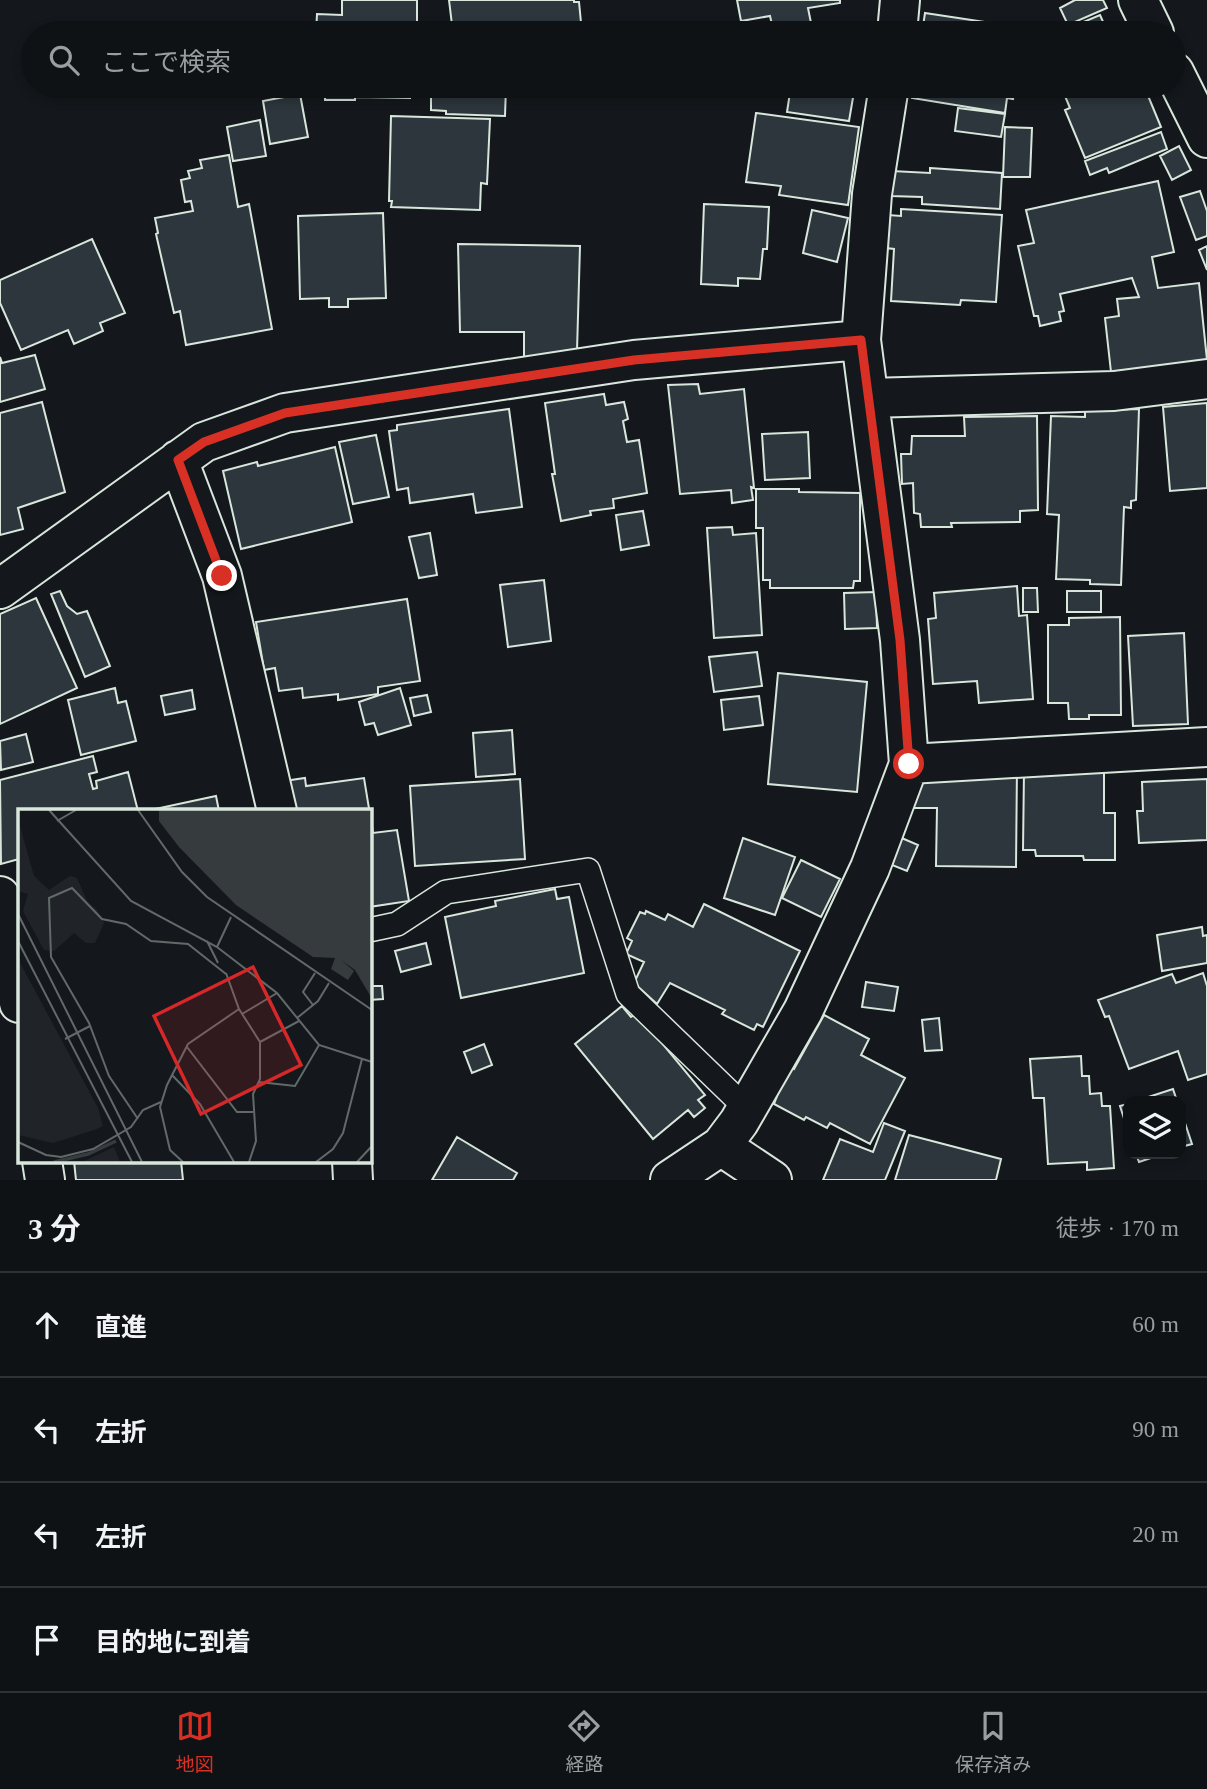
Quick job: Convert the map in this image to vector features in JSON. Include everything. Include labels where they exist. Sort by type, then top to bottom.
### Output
[{"type":"street","points":[[898,21],[900,0]]},
{"type":"street","points":[[1138,0],[1148,21]]},
{"type":"street","points":[[1186,96],[1207,138]]},
{"type":"street","points":[[670,1180],[722,1146],[747,1109],[803,1011],[870,868],[909,764],[900,640],[861,340],[872,194],[887,98]]},
{"type":"street","points":[[0,589],[204,442],[285,413],[634,360],[861,340]]},
{"type":"street","points":[[869,398],[1114,391],[1207,379]]},
{"type":"street","points":[[178,460],[222,576],[277,809]]},
{"type":"street","points":[[909,764],[1207,747]]},
{"type":"street","points":[[0,893],[18,997]]},
{"type":"street","points":[[722,1146],[772,1180]]},
{"type":"street","points":[[43,1162],[45,1180]]},
{"type":"street","points":[[352,1162],[353,1180]]},
{"type":"lane","points":[[371,930],[397,923],[446,892],[588,870],[628,993],[747,1109]]},
{"type":"lane","points":[[0,893],[18,889]]},
{"type":"building","points":[[342,0],[417,0],[417,21],[317,21],[317,14],[342,15]]},
{"type":"building","points":[[449,0],[574,0],[579,2],[581,21],[452,21]]},
{"type":"building","points":[[737,0],[840,0],[840,3],[808,8],[811,21],[771,21],[770,16],[741,21]]},
{"type":"building","points":[[1075,0],[1103,0],[1107,8],[1077,21],[1066,21],[1060,8]]},
{"type":"building","points":[[925,13],[978,21],[924,21]]},
{"type":"building","points":[[1100,15],[1103,21],[1086,21]]},
{"type":"building","points":[[301,98],[308,137],[270,144],[263,101]]},
{"type":"building","points":[[325,98],[355,98],[355,100]]},
{"type":"building","points":[[431,98],[506,98],[505,116],[446,114],[446,111],[431,110]]},
{"type":"building","points":[[789,98],[853,98],[849,121],[787,112]]},
{"type":"building","points":[[912,98],[1007,98],[1005,113]]},
{"type":"building","points":[[1066,98],[1149,98],[1161,127],[1085,158],[1065,110],[1070,108]]},
{"type":"building","points":[[958,108],[1005,114],[1001,137],[955,131]]},
{"type":"building","points":[[756,113],[859,127],[848,205],[779,195],[781,186],[746,182]]},
{"type":"building","points":[[391,116],[490,119],[487,184],[481,183],[480,210],[391,207]]},
{"type":"building","points":[[260,120],[266,156],[233,161],[227,127]]},
{"type":"building","points":[[1005,127],[1032,128],[1030,177],[1003,177]]},
{"type":"building","points":[[1161,132],[1167,149],[1109,173],[1107,168],[1090,175],[1085,161]]},
{"type":"building","points":[[1179,146],[1191,170],[1172,180],[1160,156]]},
{"type":"building","points":[[229,155],[238,207],[249,204],[272,329],[186,345],[180,311],[174,313],[156,234],[155,218],[193,211],[191,201],[185,202],[181,180],[190,178],[188,171],[202,168],[200,160]]},
{"type":"building","points":[[930,168],[1002,173],[1000,209],[922,204],[922,197],[891,196],[892,171],[930,173]]},
{"type":"building","points":[[1158,181],[1174,252],[1152,257],[1158,288],[1199,283],[1207,360],[1111,372],[1105,318],[1119,316],[1117,299],[1139,297],[1132,278],[1060,294],[1064,311],[1059,312],[1061,321],[1040,326],[1038,316],[1034,316],[1018,246],[1034,243],[1026,210]]},
{"type":"building","points":[[1200,191],[1207,211],[1207,236],[1196,240],[1180,197]]},
{"type":"building","points":[[704,204],[769,207],[767,249],[763,249],[760,279],[738,278],[738,286],[701,284]]},
{"type":"building","points":[[901,209],[1002,215],[996,302],[961,300],[960,305],[891,301],[894,249],[886,248],[888,215],[901,216]]},
{"type":"building","points":[[812,210],[848,218],[837,262],[803,253]]},
{"type":"building","points":[[383,213],[386,298],[348,299],[348,307],[329,307],[329,298],[300,299],[298,216]]},
{"type":"building","points":[[92,239],[125,313],[100,323],[103,331],[74,344],[68,330],[21,350],[0,303],[0,280]]},
{"type":"building","points":[[458,244],[580,246],[577,351],[524,359],[524,332],[460,332]]},
{"type":"building","points":[[1207,246],[1207,270],[1199,250]]},
{"type":"building","points":[[35,355],[45,389],[0,402],[0,357],[2,363]]},
{"type":"building","points":[[698,384],[700,394],[744,389],[753,500],[732,503],[731,490],[680,494],[668,385]]},
{"type":"building","points":[[604,394],[606,405],[624,402],[628,419],[623,421],[627,442],[639,440],[647,493],[613,499],[614,508],[590,511],[591,515],[561,521],[552,474],[555,474],[545,403]]},
{"type":"building","points":[[42,402],[65,492],[18,508],[23,529],[0,535],[0,413]]},
{"type":"building","points":[[1207,403],[1207,488],[1170,491],[1163,407]]},
{"type":"building","points":[[509,409],[522,507],[476,513],[473,494],[410,503],[408,488],[397,490],[389,431],[397,430],[397,425]]},
{"type":"building","points":[[1139,409],[1136,500],[1131,501],[1131,508],[1124,507],[1121,585],[1090,584],[1090,580],[1056,579],[1059,515],[1047,514],[1051,416],[1085,417],[1085,411]]},
{"type":"building","points":[[1037,416],[1038,510],[1020,511],[1020,522],[951,523],[952,527],[921,527],[920,514],[914,513],[913,483],[902,484],[901,454],[911,454],[912,436],[965,436],[964,417]]},
{"type":"building","points":[[808,432],[810,478],[765,480],[762,434]]},
{"type":"building","points":[[376,435],[389,497],[353,504],[339,442]]},
{"type":"building","points":[[335,447],[352,522],[241,549],[223,471],[257,462],[258,466]]},
{"type":"building","points":[[756,489],[860,493],[860,581],[854,581],[853,588],[770,588],[770,580],[763,580],[763,528],[756,528]]},
{"type":"building","points":[[643,511],[649,545],[621,550],[616,515]]},
{"type":"building","points":[[732,527],[733,535],[756,533],[762,635],[714,638],[707,528]]},
{"type":"building","points":[[430,533],[437,575],[419,578],[409,537]]},
{"type":"building","points":[[544,580],[551,641],[508,647],[500,585]]},
{"type":"building","points":[[1017,586],[1019,616],[1027,615],[1033,699],[979,703],[977,681],[933,684],[928,619],[936,618],[934,593]]},
{"type":"building","points":[[1023,588],[1037,588],[1038,612],[1023,612]]},
{"type":"building","points":[[60,591],[67,606],[77,614],[87,611],[110,666],[85,677],[51,594]]},
{"type":"building","points":[[1067,591],[1101,591],[1101,612],[1067,612]]},
{"type":"building","points":[[876,592],[877,628],[845,629],[844,593]]},
{"type":"building","points":[[36,598],[77,688],[0,724],[0,614]]},
{"type":"building","points":[[407,599],[420,681],[378,687],[378,694],[338,700],[338,694],[303,698],[302,688],[279,691],[275,668],[264,670],[256,622]]},
{"type":"building","points":[[1120,617],[1121,715],[1089,715],[1089,719],[1069,719],[1068,703],[1048,703],[1048,625],[1069,625],[1069,618]]},
{"type":"building","points":[[1184,633],[1188,724],[1133,726],[1128,636]]},
{"type":"building","points":[[757,652],[762,686],[714,692],[709,657]]},
{"type":"building","points":[[778,673],[867,682],[857,792],[768,784]]},
{"type":"building","points":[[115,688],[118,703],[126,701],[136,741],[81,755],[68,700]]},
{"type":"building","points":[[400,688],[411,725],[378,735],[374,723],[365,725],[359,702]]},
{"type":"building","points":[[192,690],[195,709],[165,715],[161,696]]},
{"type":"building","points":[[427,695],[431,712],[414,716],[410,698]]},
{"type":"building","points":[[759,696],[763,725],[724,730],[721,700]]},
{"type":"building","points":[[512,730],[515,774],[476,777],[473,733]]},
{"type":"building","points":[[26,734],[33,762],[1,770],[0,741]]},
{"type":"building","points":[[93,756],[97,772],[89,774],[93,789],[97,788],[96,781],[128,772],[137,809],[18,809],[18,859],[1,864],[0,780]]},
{"type":"building","points":[[1017,765],[1016,867],[936,866],[937,808],[909,808],[925,769]]},
{"type":"building","points":[[1024,771],[1104,771],[1104,813],[1115,813],[1115,860],[1084,860],[1083,856],[1036,856],[1035,850],[1023,850]]},
{"type":"building","points":[[305,778],[306,786],[364,778],[369,809],[281,809],[277,782]]},
{"type":"building","points":[[520,779],[525,859],[415,866],[410,786]]},
{"type":"building","points":[[1207,779],[1207,840],[1139,843],[1137,811],[1143,811],[1142,782]]},
{"type":"building","points":[[216,796],[219,809],[155,809]]},
{"type":"building","points":[[371,821],[373,833],[397,830],[409,901],[371,907]]},
{"type":"building","points":[[897,836],[918,845],[907,871],[887,863]]},
{"type":"building","points":[[743,838],[795,857],[775,915],[724,898]]},
{"type":"building","points":[[801,860],[840,879],[821,917],[782,898]]},
{"type":"building","points":[[555,889],[557,899],[569,897],[584,973],[461,998],[445,917],[496,906],[495,901]]},
{"type":"building","points":[[704,904],[800,951],[763,1027],[757,1024],[754,1030],[722,1014],[725,1010],[670,983],[657,1004],[634,983],[644,962],[626,954],[632,941],[627,938],[640,912],[645,914],[646,911],[665,920],[668,914],[693,927]]},
{"type":"building","points":[[1202,927],[1203,936],[1207,935],[1207,963],[1162,971],[1157,935]]},
{"type":"building","points":[[426,943],[431,964],[401,972],[395,951]]},
{"type":"building","points":[[1203,973],[1207,986],[1207,1074],[1188,1080],[1178,1051],[1129,1069],[1109,1016],[1105,1017],[1098,1000],[1172,974],[1176,983]]},
{"type":"building","points":[[866,982],[898,987],[894,1011],[862,1007]]},
{"type":"building","points":[[371,986],[382,986],[383,999],[371,1000]]},
{"type":"building","points":[[622,1006],[631,1017],[637,1013],[705,1095],[698,1100],[705,1108],[694,1117],[688,1110],[653,1139],[575,1044]]},
{"type":"building","points":[[824,1015],[869,1039],[861,1055],[905,1078],[870,1144],[830,1123],[827,1128],[806,1117],[804,1120],[774,1104],[777,1096],[775,1094],[790,1066],[794,1069]]},
{"type":"building","points":[[939,1018],[942,1050],[925,1051],[922,1020]]},
{"type":"building","points":[[484,1044],[492,1065],[472,1073],[464,1052]]},
{"type":"building","points":[[1081,1056],[1082,1076],[1089,1076],[1090,1094],[1101,1093],[1102,1106],[1110,1106],[1114,1168],[1087,1170],[1087,1162],[1048,1164],[1044,1098],[1033,1098],[1030,1059]]},
{"type":"building","points":[[1173,1089],[1175,1096],[1151,1096]]},
{"type":"building","points":[[884,1123],[905,1131],[885,1180],[823,1180],[840,1139],[873,1152]]},
{"type":"building","points":[[1186,1126],[1192,1144],[1186,1146]]},
{"type":"building","points":[[909,1135],[1001,1159],[996,1180],[895,1180]]},
{"type":"building","points":[[457,1137],[517,1173],[513,1180],[432,1180]]},
{"type":"building","points":[[74,1162],[181,1162],[183,1180],[76,1180]]},
{"type":"route","points":[[222,576],[178,460],[204,442],[285,413],[634,360],[861,340],[900,640],[909,764]]}]
